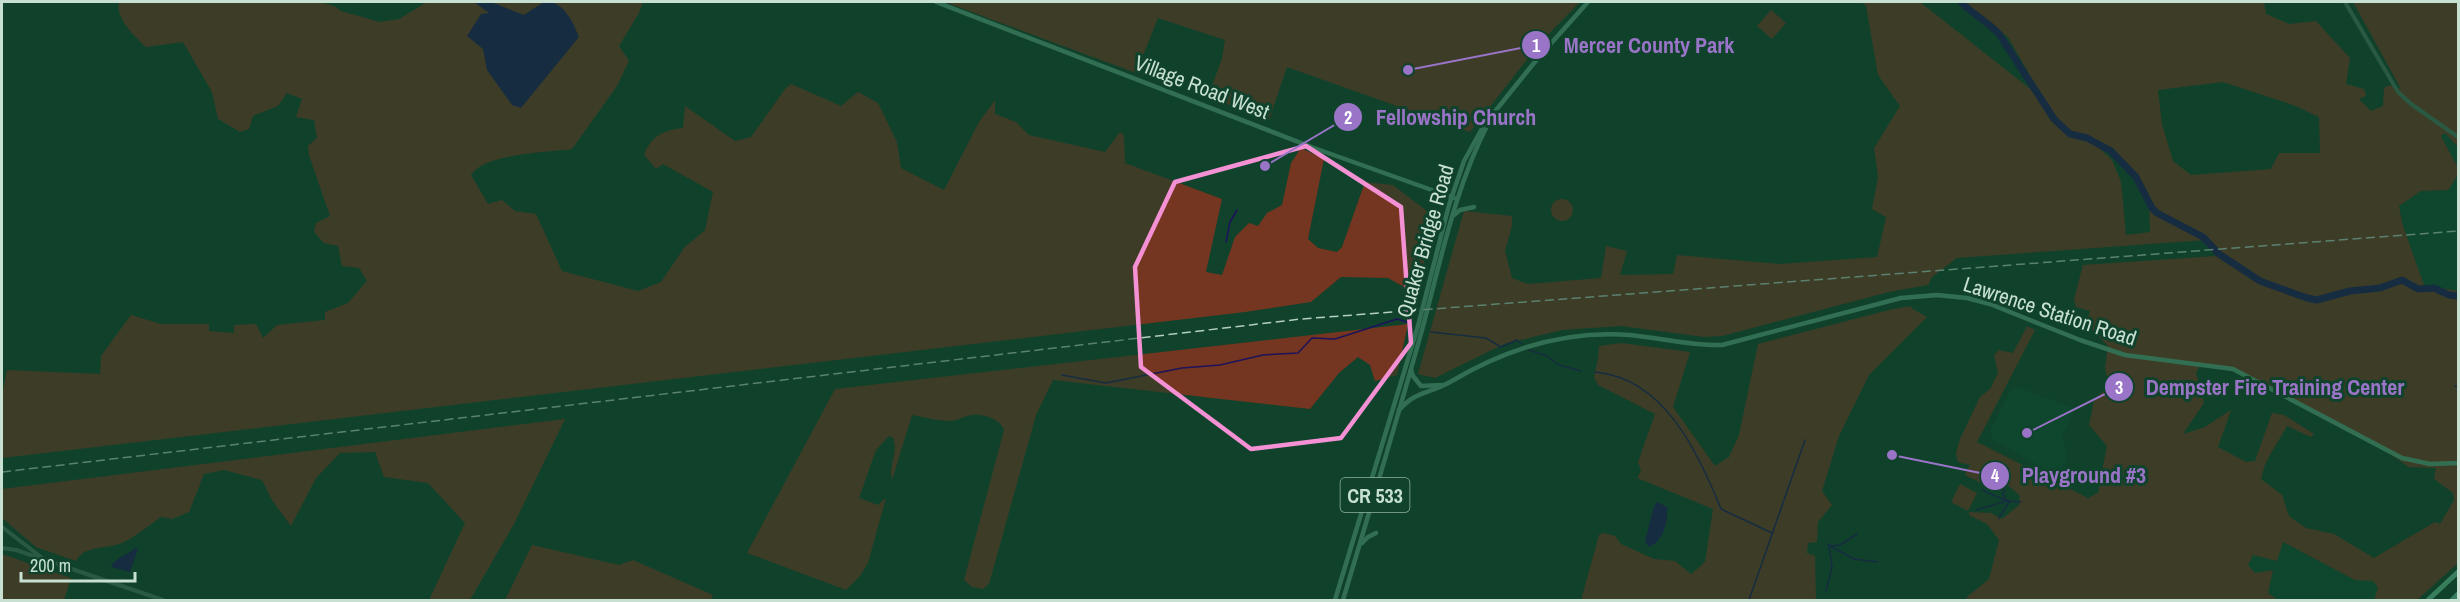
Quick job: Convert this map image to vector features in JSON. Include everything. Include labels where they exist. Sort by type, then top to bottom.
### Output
[{"type":"highway","points":[[2428,600],[2458,572]]},
{"type":"highway","points":[[2452,600],[2458,594]]},
{"type":"main road","name":"Village Road West","points":[[936,2],[1314,148],[1455,198]]},
{"type":"main road","name":"Quaker Bridge Road","points":[[1343,600],[1411,368],[1430,289],[1471,148],[1484,125],[1588,2]]},
{"type":"main road","name":"Quaker Bridge Road","points":[[1430,289],[1452,217],[1455,198]]},
{"type":"main road","points":[[1452,217],[1460,210],[1474,207]]},
{"type":"main road","name":"Lawrence Station Road","points":[[1422,388],[1444,385],[1492,358],[1546,341],[1580,336],[1614,335],[1722,345],[1889,301],[1924,295],[1952,296],[1978,301],[2080,340],[2136,357],[2233,369],[2402,458],[2425,464],[2458,463]]},
{"type":"main road","name":"Quaker Bridge Road","points":[[1335,600],[1420,327]]},
{"type":"main road","points":[[1399,410],[1422,388],[1413,376],[1411,368]]},
{"type":"main road","points":[[1360,546],[1368,537],[1376,533]]},
{"type":"street","points":[[2345,2],[2398,92],[2411,104],[2458,137]]},
{"type":"street","points":[[2,526],[29,550],[47,561]]},
{"type":"street","points":[[2,548],[16,550],[163,600]]},
{"type":"highlighted area","points":[[1306,146],[1401,207],[1411,343],[1341,438],[1251,449],[1141,367],[1135,267],[1175,182]]},
{"type":"shaded area","points":[[119,2],[320,2],[334,6],[341,11],[380,22],[399,19],[427,2],[643,2],[619,46],[629,61],[617,86],[572,149],[502,158],[488,162],[471,175],[488,204],[502,200],[515,211],[536,214],[562,271],[638,291],[661,282],[684,248],[705,230],[713,192],[663,164],[656,169],[644,155],[650,143],[664,132],[683,128],[685,106],[735,141],[751,137],[791,84],[841,106],[858,92],[878,103],[897,142],[901,168],[944,190],[979,122],[995,100],[995,114],[1016,122],[1029,135],[1105,152],[1120,132],[1124,135],[1125,163],[1222,199],[1206,272],[1222,275],[1235,237],[1249,223],[1258,226],[1267,213],[1282,205],[1291,163],[1301,148],[1324,159],[1308,239],[1318,248],[1337,252],[1342,247],[1365,182],[1393,185],[1437,219],[1415,293],[1388,278],[1341,277],[1311,302],[1245,312],[2,458],[2,394],[7,370],[100,374],[101,356],[131,315],[161,324],[209,324],[209,331],[234,333],[234,325],[256,324],[263,338],[277,325],[325,320],[325,312],[348,303],[367,281],[359,268],[342,266],[338,246],[324,243],[314,232],[316,223],[330,216],[309,155],[308,146],[317,138],[314,120],[296,117],[302,99],[287,93],[278,106],[253,116],[249,129],[240,132],[218,119],[212,92],[183,42],[146,47],[123,21]]},
{"type":"shaded area","points":[[474,2],[491,2],[524,15],[545,2],[552,2],[563,9],[577,32],[579,37],[521,108],[512,105],[487,70],[483,49],[467,36],[481,14],[489,13]]},
{"type":"shaded area","points":[[945,2],[1580,2],[1540,43],[1470,132],[1287,67],[1269,120],[1208,97],[1222,58],[1225,40],[1158,18],[1136,73]]},
{"type":"shaded area","points":[[1862,2],[1920,2],[2044,100],[2008,37],[1963,2],[2264,2],[2266,14],[2289,24],[2316,21],[2350,58],[2346,84],[2364,89],[2366,96],[2359,99],[2371,111],[2383,106],[2384,88],[2390,85],[2401,89],[2353,2],[2458,2],[2458,147],[2445,133],[2441,136],[2458,168],[2457,174],[2448,190],[2421,191],[2399,206],[2403,226],[2424,285],[2458,291],[2458,563],[2417,600],[2374,600],[2378,588],[2373,581],[2355,580],[2283,542],[2277,561],[2253,555],[2248,565],[2255,573],[2273,570],[2268,593],[2278,600],[1966,600],[1989,579],[1999,540],[1987,524],[1969,515],[1969,512],[1991,513],[2002,519],[2019,505],[2020,496],[2002,480],[1987,482],[1989,473],[1983,484],[1965,475],[1970,465],[1958,462],[1956,453],[1960,439],[1980,397],[1990,389],[1998,373],[1994,355],[1999,350],[2013,353],[2027,326],[2035,330],[1977,442],[2088,498],[2098,493],[2107,446],[2089,425],[2094,401],[2109,385],[2105,368],[2108,346],[2086,324],[2090,311],[2076,307],[2074,299],[2083,265],[2216,256],[2206,240],[1957,258],[1932,277],[1928,285],[1889,292],[1722,336],[1704,337],[1621,326],[1562,330],[1504,344],[1435,378],[1418,374],[1464,211],[1512,216],[1512,226],[1505,251],[1512,278],[1528,284],[1601,278],[1606,246],[1627,251],[1620,275],[1673,274],[1677,255],[1780,264],[1877,257],[1886,217],[1872,209],[1878,177],[1874,148],[1900,106],[1878,75],[1866,6]],"holes":[[[2223,82],[2293,105],[2319,117],[2320,153],[2279,153],[2271,169],[2191,175],[2173,161],[2162,124],[2158,90]],[[2087,136],[2115,152],[2131,168],[2137,178],[2143,198],[2149,198],[2150,232],[2126,235],[2121,182],[2112,160]],[[2201,363],[2236,370],[2380,447],[2409,467],[2436,468],[2434,479],[2453,493],[2454,500],[2440,524],[2435,522],[2374,558],[2334,534],[2306,528],[2289,516],[2282,495],[2261,479],[2268,458],[2287,426],[2311,437],[2314,434],[2284,415],[2272,413],[2255,461],[2246,462],[2218,447],[2231,410],[2205,427],[2183,434],[2204,403],[2196,373]]]},
{"type":"shaded area","points":[[1771,10],[1786,23],[1772,39],[1757,26]]},
{"type":"shaded area","points":[[2445,133],[2458,147],[2458,168],[2441,136]]},
{"type":"shaded area","points":[[2458,172],[2458,291],[2452,291],[2424,285],[2403,226],[2399,206],[2421,191],[2448,190]]},
{"type":"shaded area","points":[[1562,199],[1570,202],[1573,210],[1570,218],[1562,221],[1554,218],[1551,210],[1554,202]]},
{"type":"shaded area","points":[[1912,306],[1911,308],[1927,317],[1869,375],[1839,436],[1822,491],[1832,505],[1818,522],[1817,542],[1808,543],[1807,553],[1815,556],[1816,600],[1581,600],[1599,535],[1603,533],[1615,536],[1621,544],[1654,559],[1675,561],[1691,574],[1705,562],[1713,509],[1637,478],[1641,471],[1638,462],[1655,414],[1598,385],[1594,377],[1599,346],[1621,343],[1690,352],[1673,407],[1715,466],[1729,457],[1739,435],[1758,344]]},
{"type":"shaded area","points":[[1408,324],[1397,375],[1375,381],[1370,365],[1358,357],[1339,373],[1310,409],[1053,380],[1036,415],[989,584],[983,589],[972,587],[964,580],[1004,430],[994,419],[983,416],[972,415],[949,421],[912,415],[892,480],[891,470],[895,449],[893,438],[889,436],[876,450],[859,498],[878,505],[886,498],[868,563],[860,576],[846,590],[747,553],[835,389]]},
{"type":"shaded area","points":[[2017,387],[2075,409],[2062,435],[2067,459],[2059,473],[2055,474],[1995,441],[1991,436],[1991,430],[2009,393]]},
{"type":"shaded area","points":[[565,419],[514,524],[470,600],[429,600],[465,523],[428,483],[384,477],[375,452],[340,453],[316,478],[291,526],[272,500],[262,480],[224,470],[204,474],[189,512],[172,519],[161,517],[129,540],[85,552],[76,561],[36,547],[2,518],[2,489]]},
{"type":"shaded area","points":[[1960,484],[1977,493],[1968,511],[1951,502]]},
{"type":"shaded area","points":[[1657,502],[1667,507],[1667,518],[1661,536],[1649,547],[1645,542],[1653,509]]},
{"type":"shaded area","points":[[2282,542],[2355,580],[2373,580],[2379,588],[2374,600],[2278,600],[2268,593],[2248,565],[2253,555]]},
{"type":"shaded area","points":[[532,545],[619,565],[633,560],[713,595],[711,600],[505,600]]},
{"type":"shaded area","points":[[135,548],[138,549],[130,572],[111,567],[115,561]]},
{"type":"shaded area","points":[[2,554],[71,578],[64,600],[2,600]]},
{"type":"waterway","points":[[1961,2],[1999,34],[2054,119],[2070,134],[2087,138],[2111,151],[2136,177],[2157,213],[2203,237],[2219,254],[2260,281],[2317,300],[2350,291],[2380,288],[2402,280],[2418,289],[2434,288],[2449,295],[2458,296]]},
{"type":"waterway","points":[[1226,242],[1230,222],[1237,210]]},
{"type":"waterway","points":[[1062,375],[1106,383],[1182,368],[1220,365],[1263,355],[1298,353],[1312,338],[1335,339],[1397,319],[1410,323]]},
{"type":"waterway","points":[[1431,332],[1486,338],[1501,347],[1517,340],[1522,344]]},
{"type":"waterway","points":[[1529,350],[1547,356],[1559,365],[1581,371]]},
{"type":"waterway","points":[[1595,372],[1619,377],[1641,388],[1659,403],[1689,442],[1721,509],[1772,533]]},
{"type":"waterway","points":[[1749,600],[1805,440]]},
{"type":"waterway","points":[[2005,485],[2003,495],[2007,501]]},
{"type":"waterway","points":[[1982,490],[2007,501],[2021,502]]},
{"type":"waterway","points":[[1976,510],[2007,501]]},
{"type":"waterway","points":[[1999,518],[2009,502]]},
{"type":"waterway","points":[[1827,544],[1840,545],[1857,534]]},
{"type":"waterway","points":[[1826,591],[1832,567],[1829,545]]},
{"type":"waterway","points":[[1830,546],[1854,559],[1878,562]]},
{"type":"railway","points":[[2,472],[1301,319],[2458,231]]},
{"type":"place","name":"Mercer County Park","points":[[1408,70]]},
{"type":"place","name":"Fellowship Church","points":[[1265,166]]},
{"type":"place","name":"Dempster Fire Training Center","points":[[2027,433]]},
{"type":"place","name":"Playground #3","points":[[1892,455]]}]
